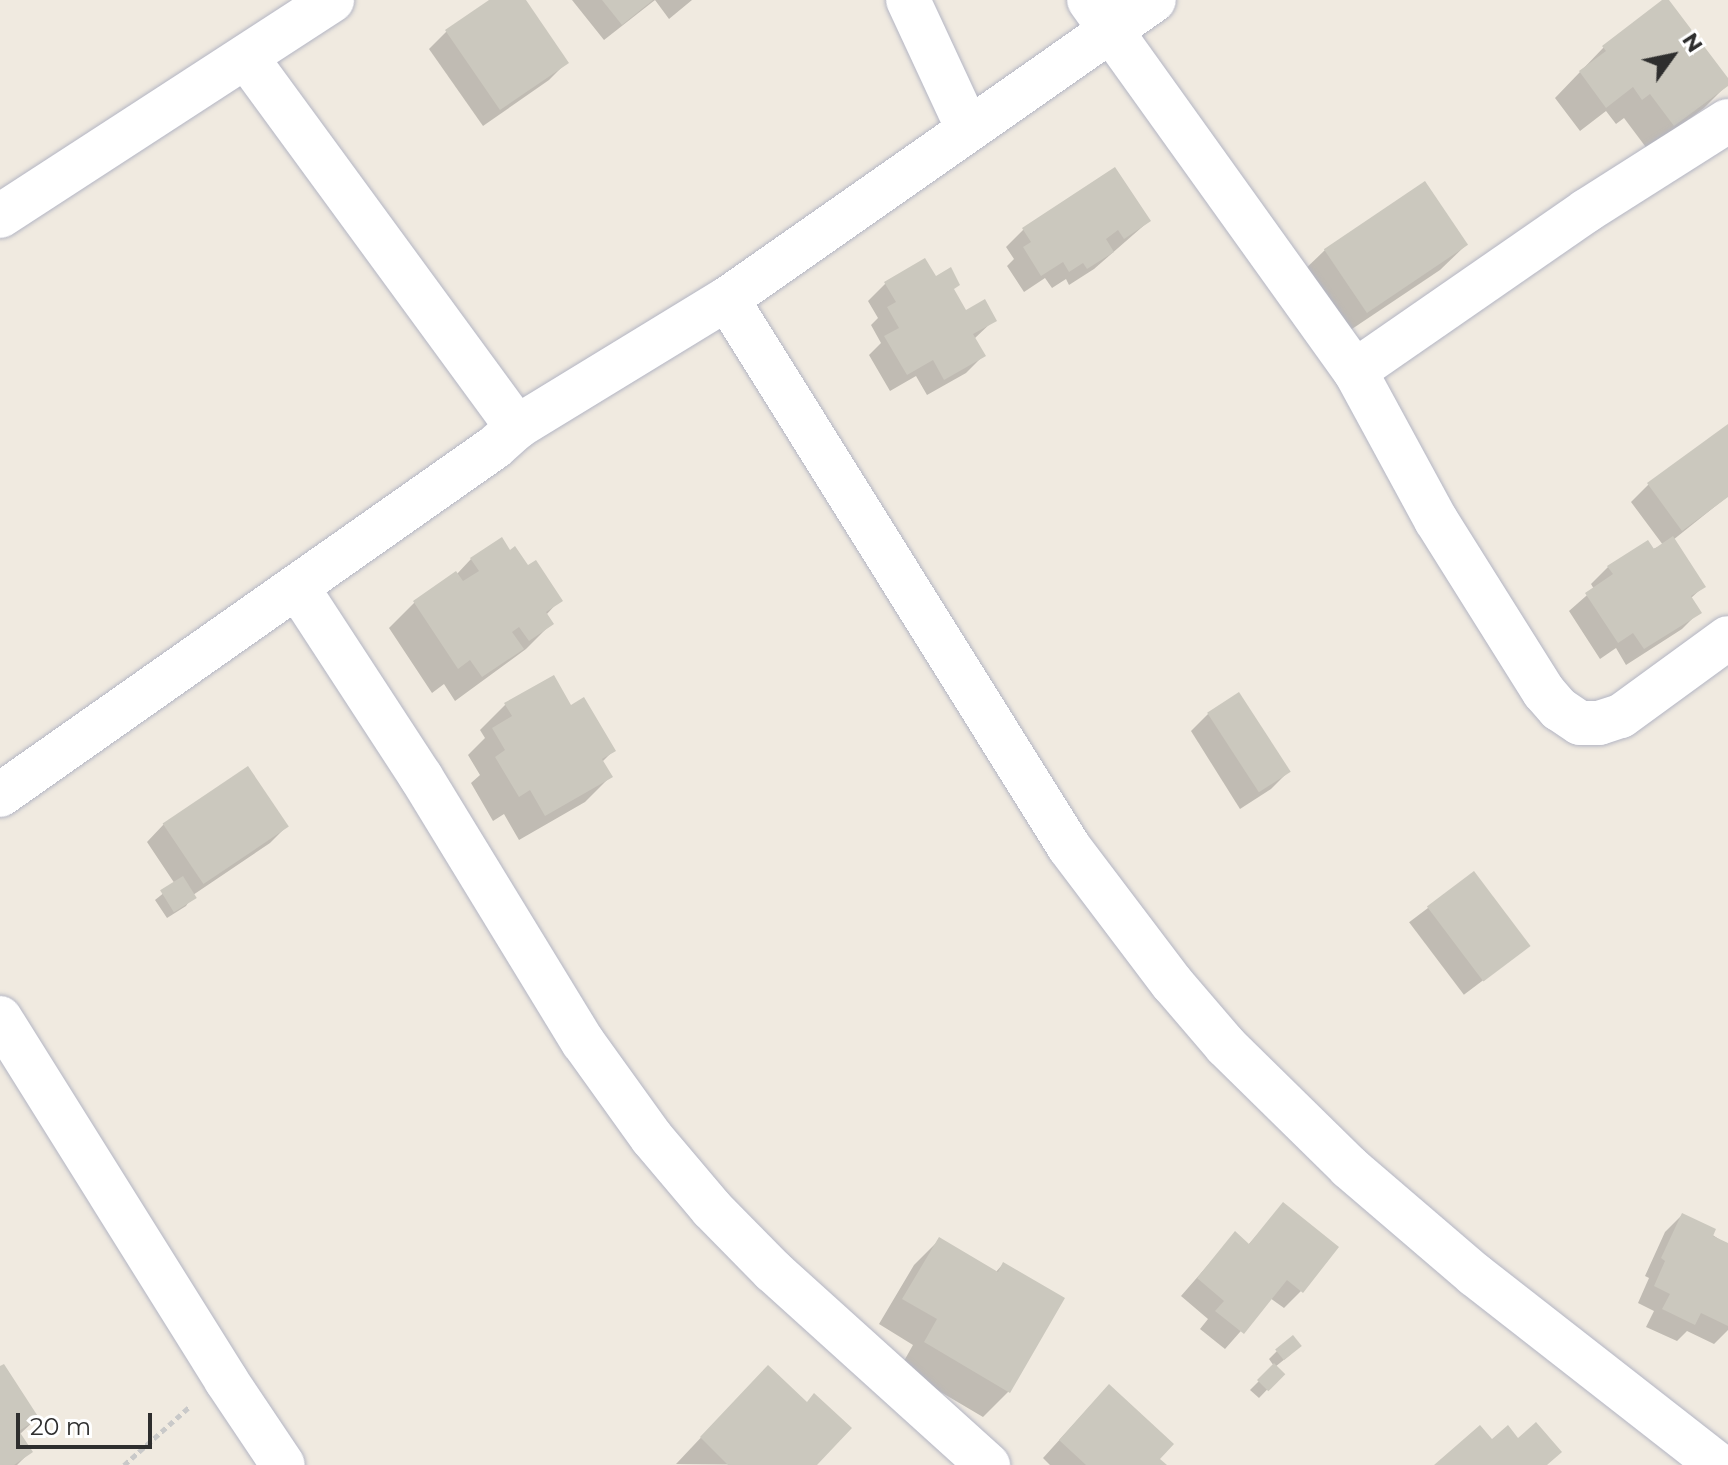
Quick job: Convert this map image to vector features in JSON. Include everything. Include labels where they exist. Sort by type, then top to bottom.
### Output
[{"type":"street","points":[[0,216],[332,0]]},
{"type":"street","points":[[908,0],[968,129]]},
{"type":"street","points":[[0,795],[495,447],[517,427],[727,299],[968,129],[1098,15],[1154,0]]},
{"type":"street","points":[[1098,15],[1355,371],[1436,520],[1544,692],[1559,709],[1580,723],[1599,723],[1621,716],[1728,638]]},
{"type":"street","points":[[246,57],[517,427]]},
{"type":"street","points":[[1355,371],[1586,211],[1728,121]]},
{"type":"street","points":[[727,299],[1069,847],[1181,993],[1226,1046],[1349,1167],[1508,1302],[1718,1465]]},
{"type":"street","points":[[297,587],[421,777],[583,1042],[652,1138],[712,1209],[773,1271],[988,1465]]},
{"type":"street","points":[[0,1018],[226,1380],[283,1465]]},
{"type":"path","points":[[124,1465],[172,1418],[226,1380]]},
{"type":"building","points":[[489,0],[526,0],[569,63],[500,110],[445,30]]},
{"type":"building","points":[[602,0],[653,0],[622,25]]},
{"type":"building","points":[[1662,0],[1669,0],[1728,78],[1728,86],[1674,126],[1650,94],[1642,100],[1633,87],[1606,108],[1579,71],[1606,51],[1602,46]]},
{"type":"building","points":[[1115,167],[1151,221],[1124,239],[1118,230],[1106,239],[1114,252],[1087,269],[1083,263],[1069,272],[1063,262],[1041,276],[1023,247],[1031,242],[1022,228]]},
{"type":"building","points":[[1425,181],[1468,245],[1367,313],[1324,249]]},
{"type":"building","points":[[925,258],[936,276],[951,267],[960,285],[954,289],[966,310],[985,299],[997,321],[973,334],[986,356],[944,380],[933,360],[907,375],[884,336],[899,328],[887,307],[896,302],[884,282]]},
{"type":"building","points":[[1728,424],[1728,497],[1682,531],[1647,483]]},
{"type":"building","points":[[1673,536],[1706,587],[1691,596],[1702,613],[1644,649],[1633,633],[1618,643],[1585,593],[1613,574],[1607,566],[1648,540],[1654,549]]},
{"type":"building","points":[[502,537],[510,550],[515,546],[528,565],[536,560],[563,601],[546,612],[554,624],[529,641],[519,627],[512,632],[524,649],[482,677],[470,660],[458,669],[413,601],[456,571],[463,581],[479,571],[470,558]]},
{"type":"building","points":[[554,675],[571,705],[584,697],[616,751],[602,759],[613,777],[545,816],[530,790],[519,797],[495,757],[505,750],[492,728],[512,716],[504,703]]},
{"type":"building","points":[[1239,692],[1291,772],[1259,792],[1207,713]]},
{"type":"building","points":[[248,766],[289,827],[203,884],[163,824]]},
{"type":"building","points":[[1474,871],[1531,946],[1483,982],[1427,907]]},
{"type":"building","points":[[183,876],[197,898],[174,912],[160,890]]},
{"type":"building","points":[[1283,1202],[1339,1247],[1303,1293],[1287,1280],[1244,1334],[1215,1311],[1224,1301],[1197,1278],[1235,1231],[1249,1244]]},
{"type":"building","points":[[1682,1213],[1716,1229],[1713,1236],[1728,1243],[1728,1326],[1701,1313],[1695,1325],[1662,1309],[1670,1294],[1654,1286],[1665,1261],[1661,1258]]},
{"type":"building","points":[[939,1237],[998,1272],[1003,1262],[1065,1298],[1010,1393],[924,1342],[937,1319],[902,1299]]},
{"type":"building","points":[[1293,1335],[1302,1346],[1284,1360],[1275,1349]]},
{"type":"building","points":[[1274,1363],[1285,1374],[1268,1391],[1257,1380]]},
{"type":"building","points":[[4,1364],[39,1418],[19,1431],[33,1452],[14,1465],[0,1465],[0,1366]]},
{"type":"building","points":[[768,1365],[807,1402],[814,1393],[852,1428],[817,1465],[728,1465],[700,1437]]},
{"type":"building","points":[[1109,1384],[1174,1444],[1160,1459],[1167,1465],[1086,1465],[1059,1440]]},
{"type":"building","points":[[1536,1422],[1562,1452],[1547,1465],[1434,1465],[1480,1425],[1492,1439],[1508,1425],[1518,1438]]}]
